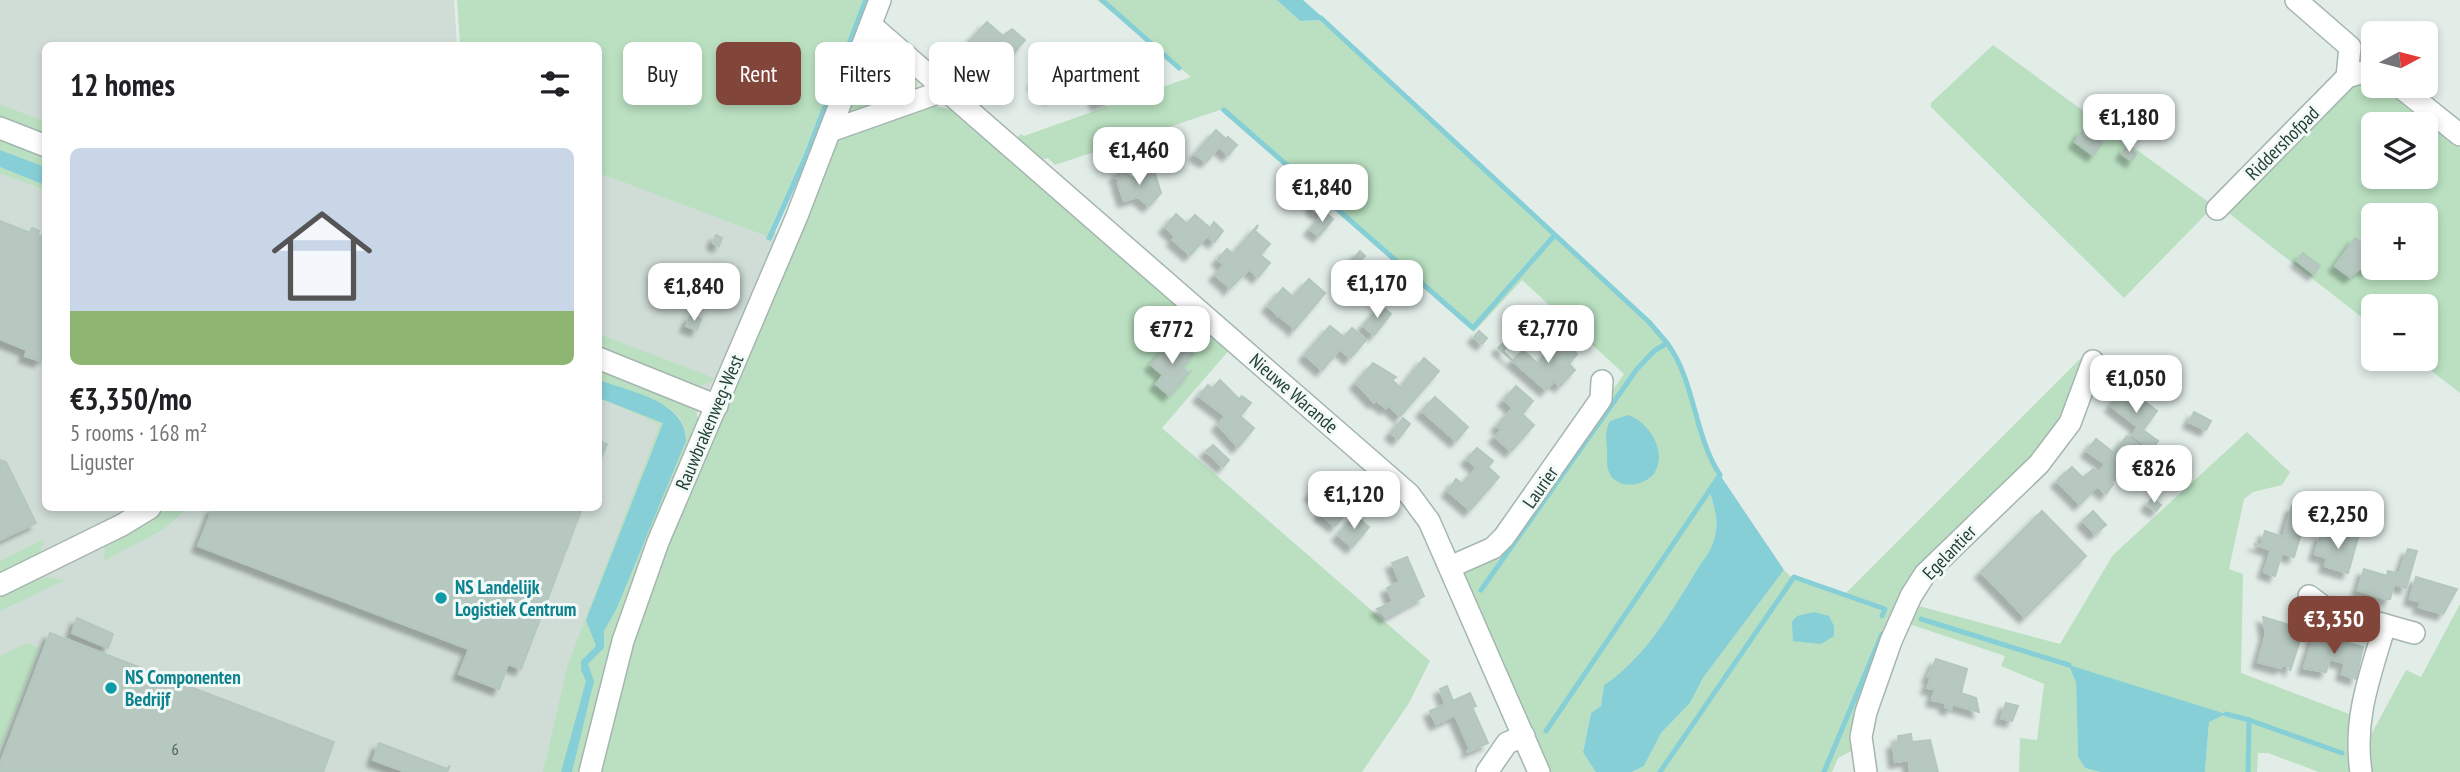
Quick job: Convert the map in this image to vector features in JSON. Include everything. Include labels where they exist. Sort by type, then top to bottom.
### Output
[{"type":"street","name":"Rauwbrakenweg-West","points":[[590,772],[623,641],[658,542],[830,131],[880,0]]},
{"type":"street","points":[[2296,0],[2350,47],[2347,77]]},
{"type":"street","name":"Nieuwe Warande","points":[[871,25],[929,75]]},
{"type":"street","name":"Riddershofpad","points":[[2217,209],[2347,77],[2361,73]]},
{"type":"street","points":[[830,131],[929,96]]},
{"type":"street","points":[[2414,98],[2460,135]]},
{"type":"street","name":"Nieuwe Warande","points":[[963,105],[1409,494],[1429,521],[1539,772]]},
{"type":"street","points":[[0,128],[42,144]]},
{"type":"street","points":[[602,360],[717,406]]},
{"type":"street","name":"Egelantier","points":[[1866,772],[1863,725],[1911,596],[1924,574],[2039,464],[2070,423],[2093,361]]},
{"type":"street","name":"Laurier","points":[[1450,568],[1493,548],[1504,537],[1601,399],[1602,381]]},
{"type":"street","points":[[0,584],[122,525],[145,511]]},
{"type":"street","points":[[2309,596],[2325,608],[2414,633]]},
{"type":"street","points":[[2361,772],[2357,744],[2359,717],[2385,625]]},
{"type":"street","points":[[1488,772],[1507,743],[1524,736]]},
{"type":"shaded area","points":[[0,0],[454,0],[457,42],[42,42],[42,511],[602,511],[602,173],[783,236],[640,533],[568,772],[0,772]]},
{"type":"green space","points":[[457,0],[863,0],[847,42],[815,42],[815,105],[823,105],[767,236],[602,174],[602,42],[460,42]]},
{"type":"green space","points":[[1097,0],[1277,0],[1300,21],[1321,20],[1656,329],[1677,357],[1713,463],[1720,475],[1710,493],[1716,514],[1714,541],[1655,634],[1632,662],[1604,685],[1601,706],[1591,713],[1583,751],[1598,772],[1548,772],[1462,574],[1466,567],[1505,545],[1624,374],[1522,280],[1474,332],[1220,110],[1055,165],[1048,158],[1038,161],[1015,140],[1021,134],[1024,136],[1112,105],[1164,105],[1164,87],[1191,77],[1164,55],[1164,42],[1148,42]]},
{"type":"green space","points":[[1993,45],[2214,206],[2124,298],[1931,107],[1931,103]]},
{"type":"green space","points":[[2361,74],[2361,98],[2402,98],[2418,112],[2361,112],[2361,189],[2438,189],[2438,129],[2460,148],[2460,393],[2432,371],[2438,371],[2438,294],[2361,294],[2361,317],[2226,211]]},
{"type":"green space","points":[[0,104],[42,121],[42,135],[0,118]]},
{"type":"green space","points":[[850,105],[872,105],[847,114]]},
{"type":"green space","points":[[933,106],[955,110],[1231,348],[1162,428],[1430,661],[1409,703],[1362,772],[602,772],[626,672],[626,641],[830,145],[841,136]]},
{"type":"green space","points":[[0,139],[42,155],[42,166],[0,150]]},
{"type":"green space","points":[[0,167],[42,184],[42,189],[0,173]]},
{"type":"green space","points":[[602,336],[714,380],[700,386],[602,349]]},
{"type":"green space","points":[[2082,357],[2077,391],[2068,413],[2036,456],[1923,567],[1855,749],[1838,758],[1832,772],[1632,772],[1644,766],[1661,733],[1690,703],[1703,678],[1784,570],[1793,579],[1844,595]]},
{"type":"green space","points":[[602,369],[693,406],[700,423],[583,772],[572,772],[592,675],[588,664],[604,648],[604,631],[617,608],[686,441],[680,418],[669,408],[602,381]]},
{"type":"green space","points":[[602,399],[663,422],[586,620],[596,646],[581,661],[581,670],[586,681],[561,772],[543,772],[568,664],[660,424]]},
{"type":"green space","points":[[2247,432],[2290,472],[2282,485],[2253,492],[2244,499],[2229,569],[2243,574],[2241,673],[2352,715],[2354,772],[2319,772],[2268,753],[2258,753],[2257,772],[2205,772],[2209,721],[2225,714],[2070,666],[2076,683],[2078,757],[2085,768],[2100,772],[2019,772],[2020,738],[2037,740],[2044,684],[2001,666],[2005,656],[1906,623],[1915,605],[2060,644],[2113,555]]},
{"type":"green space","points":[[165,511],[184,511],[164,529],[104,561],[105,547],[153,521]]},
{"type":"green space","points":[[44,539],[39,555],[0,575],[0,561]]},
{"type":"green space","points":[[45,577],[65,580],[0,611],[0,596]]},
{"type":"green space","points":[[2460,604],[2460,772],[2370,772],[2365,746],[2406,670],[2421,677]]},
{"type":"green space","points":[[27,643],[39,648],[0,748],[0,656]]},
{"type":"water","points":[[863,0],[869,0],[853,42],[847,42]]},
{"type":"water","points":[[1277,0],[1303,0],[1321,16],[1321,20],[1300,21]]},
{"type":"water","points":[[823,105],[829,105],[771,241],[766,239]]},
{"type":"water","points":[[0,150],[42,166],[42,184],[0,167]]},
{"type":"water","points":[[602,381],[667,407],[684,427],[686,441],[617,608],[604,631],[604,648],[588,664],[594,681],[572,772],[561,772],[586,681],[581,670],[581,661],[596,646],[586,620],[663,423],[602,399]]},
{"type":"water","points":[[1628,415],[1648,430],[1659,455],[1655,472],[1643,482],[1635,484],[1619,482],[1612,478],[1608,470],[1608,426],[1610,421]]},
{"type":"water","points":[[1720,475],[1784,570],[1703,678],[1690,703],[1661,733],[1644,766],[1632,772],[1596,772],[1583,752],[1591,713],[1601,706],[1604,685],[1632,662],[1655,634],[1709,551],[1716,530],[1716,514],[1710,493]]},
{"type":"water","points":[[1814,612],[1829,616],[1834,626],[1834,636],[1821,644],[1793,641],[1792,622],[1797,616]]},
{"type":"water","points":[[2069,665],[2226,714],[2209,722],[2205,772],[2100,772],[2085,768],[2078,757],[2076,683]]},
{"type":"building","points":[[987,22],[1003,36],[1012,29],[1025,40],[1014,53],[1014,42],[969,42]]},
{"type":"building","points":[[1216,130],[1226,139],[1207,161],[1203,160],[1195,154]]},
{"type":"building","points":[[2083,130],[2102,143],[2093,155],[2075,142]]},
{"type":"building","points":[[1228,137],[1237,145],[1228,155],[1219,147]]},
{"type":"building","points":[[2126,147],[2136,154],[2132,161],[2122,154]]},
{"type":"building","points":[[1122,169],[1132,178],[1154,170],[1161,193],[1149,206],[1138,197],[1124,201],[1118,183],[1121,182],[1115,177]]},
{"type":"building","points":[[1320,197],[1328,205],[1320,213],[1312,205]]},
{"type":"building","points":[[1325,212],[1333,219],[1319,236],[1310,229]]},
{"type":"building","points":[[1176,214],[1187,224],[1195,215],[1210,228],[1214,222],[1223,231],[1214,242],[1207,236],[1190,255],[1173,240],[1176,237],[1165,227]]},
{"type":"building","points":[[0,221],[30,233],[32,228],[39,231],[37,235],[42,237],[40,361],[25,356],[27,350],[0,339]]},
{"type":"building","points":[[1258,225],[1255,231],[1270,244],[1260,255],[1270,263],[1258,277],[1249,269],[1228,290],[1229,287],[1215,275],[1224,265],[1218,259],[1227,249],[1233,254]]},
{"type":"building","points":[[716,235],[722,238],[719,246],[713,243]]},
{"type":"building","points":[[2355,238],[2361,243],[2361,268],[2350,277],[2335,266]]},
{"type":"building","points":[[1360,251],[1365,256],[1357,264],[1352,260]]},
{"type":"building","points":[[2303,253],[2320,266],[2314,274],[2297,261]]},
{"type":"building","points":[[1309,279],[1325,293],[1293,331],[1294,328],[1268,306],[1283,288],[1293,297]]},
{"type":"building","points":[[1381,306],[1391,314],[1374,335],[1363,326]]},
{"type":"building","points":[[691,315],[701,319],[697,330],[686,326]]},
{"type":"building","points":[[1330,326],[1344,337],[1352,328],[1366,340],[1350,358],[1340,349],[1322,370],[1305,355]]},
{"type":"building","points":[[1479,331],[1487,338],[1482,344],[1474,337]]},
{"type":"building","points":[[1175,338],[1194,354],[1183,366],[1187,373],[1190,372],[1169,395],[1156,384],[1163,375],[1151,365]]},
{"type":"building","points":[[1559,338],[1577,354],[1569,364],[1575,370],[1560,386],[1554,381],[1546,390],[1498,348],[1502,344],[1506,348],[1503,351],[1513,361],[1523,350],[1538,364]]},
{"type":"building","points":[[1424,358],[1439,371],[1400,416],[1388,405],[1386,408],[1376,400],[1374,402],[1356,383],[1373,363],[1396,377],[1392,380],[1401,388]]},
{"type":"building","points":[[1220,380],[1239,399],[1242,396],[1251,403],[1240,416],[1254,428],[1238,447],[1218,425],[1225,416],[1199,396],[1208,385],[1212,389]]},
{"type":"building","points":[[1516,386],[1533,401],[1522,414],[1534,425],[1511,451],[1495,437],[1502,429],[1497,426],[1513,408],[1504,400]]},
{"type":"building","points":[[2125,387],[2157,411],[2143,430],[2158,441],[2152,450],[2132,435],[2138,427],[2111,406]]},
{"type":"building","points":[[1435,397],[1468,427],[1456,441],[1422,411]]},
{"type":"building","points":[[2194,412],[2211,421],[2206,430],[2189,422]]},
{"type":"building","points":[[1403,418],[1410,424],[1398,439],[1391,433]]},
{"type":"building","points":[[2127,436],[2138,445],[2117,472],[2120,474],[2114,481],[2100,471],[2105,464],[2087,451],[2096,439],[2114,453]]},
{"type":"building","points":[[602,442],[607,444],[602,456]]},
{"type":"building","points":[[1213,445],[1229,460],[1223,467],[1206,451]]},
{"type":"building","points":[[1477,448],[1493,461],[1488,467],[1499,477],[1470,510],[1448,491],[1456,479],[1462,484],[1477,468],[1467,459]]},
{"type":"building","points":[[0,460],[6,462],[36,523],[0,540]]},
{"type":"building","points":[[2072,467],[2083,478],[2093,469],[2113,484],[2106,494],[2097,486],[2080,504],[2057,481]]},
{"type":"building","points":[[1324,479],[1347,499],[1343,504],[1349,509],[1335,526],[1320,514],[1326,507],[1311,494]]},
{"type":"building","points":[[2152,498],[2161,505],[2156,511],[2147,505]]},
{"type":"building","points":[[2311,500],[2294,557],[2282,553],[2275,576],[2264,572],[2271,550],[2254,544],[2261,546],[2265,531],[2283,537],[2292,506],[2307,510]]},
{"type":"building","name":"NS Landelijk Logistiek Centrum","points":[[212,511],[581,511],[521,669],[508,664],[499,689],[459,674],[469,649],[198,546]]},
{"type":"building","points":[[2042,511],[2086,556],[2025,617],[1981,572]]},
{"type":"building","points":[[2093,511],[2106,525],[2095,534],[2083,521]]},
{"type":"building","points":[[1355,515],[1369,527],[1352,547],[1338,535]]},
{"type":"building","points":[[2347,530],[2359,534],[2348,573],[2325,566],[2327,558],[2315,554],[2321,534],[2345,539]]},
{"type":"building","points":[[2408,549],[2417,551],[2406,588],[2394,584],[2390,599],[2358,590],[2364,569],[2387,576],[2388,571],[2399,574]]},
{"type":"building","points":[[1407,557],[1424,596],[1386,617],[1377,609],[1393,602],[1387,588],[1400,582],[1392,563]]},
{"type":"building","points":[[2416,577],[2457,589],[2443,614],[2419,607],[2421,602],[2410,599]]},
{"type":"building","points":[[2263,617],[2296,627],[2293,637],[2301,637],[2290,671],[2290,667],[2282,665],[2281,668],[2258,662],[2266,634]]},
{"type":"building","points":[[77,618],[113,634],[108,648],[72,633]]},
{"type":"building","name":"NS Componenten Bedrijf","points":[[50,633],[334,742],[323,772],[0,772],[0,764]]},
{"type":"building","points":[[2315,633],[2333,643],[2334,639],[2363,647],[2356,679],[2342,674],[2345,663],[2330,659],[2326,672],[2304,668]]},
{"type":"building","points":[[1936,659],[1967,669],[1961,693],[1976,698],[1979,712],[1952,704],[1951,709],[1945,707],[1946,703],[1932,700],[1935,689],[1927,688],[1931,678],[1928,677]]},
{"type":"building","points":[[1447,686],[1453,701],[1470,693],[1476,706],[1472,707],[1488,743],[1467,752],[1470,749],[1455,715],[1436,724],[1430,711],[1446,704],[1440,689]]},
{"type":"building","points":[[2006,703],[2018,706],[2012,721],[2001,718]]},
{"type":"building","points":[[1911,734],[1912,742],[1930,740],[1938,772],[1910,772],[1909,760],[1895,762],[1893,743],[1899,742],[1898,736]]},
{"type":"building","points":[[379,743],[447,769],[450,765],[447,772],[406,772],[373,760]]},
{"type":"waterway","points":[[1102,0],[1179,68]]},
{"type":"waterway","points":[[1321,18],[1649,322],[1667,343]]},
{"type":"waterway","points":[[1224,110],[1473,328],[1554,236]]},
{"type":"waterway","points":[[1481,590],[1637,369],[1654,351],[1667,343],[1683,374],[1711,460],[1720,475],[1546,731]]},
{"type":"waterway","points":[[1660,772],[1794,577],[1885,609],[1882,616]]},
{"type":"waterway","points":[[1921,619],[2069,665]]},
{"type":"waterway","points":[[1824,772],[1882,634]]},
{"type":"waterway","points":[[2226,714],[2249,720],[2248,772]]},
{"type":"waterway","points":[[2249,720],[2342,753]]},
{"type":"place","name":"NS Landelijk Logistiek Centrum","points":[[441,598]]},
{"type":"place","name":"NS Componenten Bedrijf","points":[[111,688]]}]
